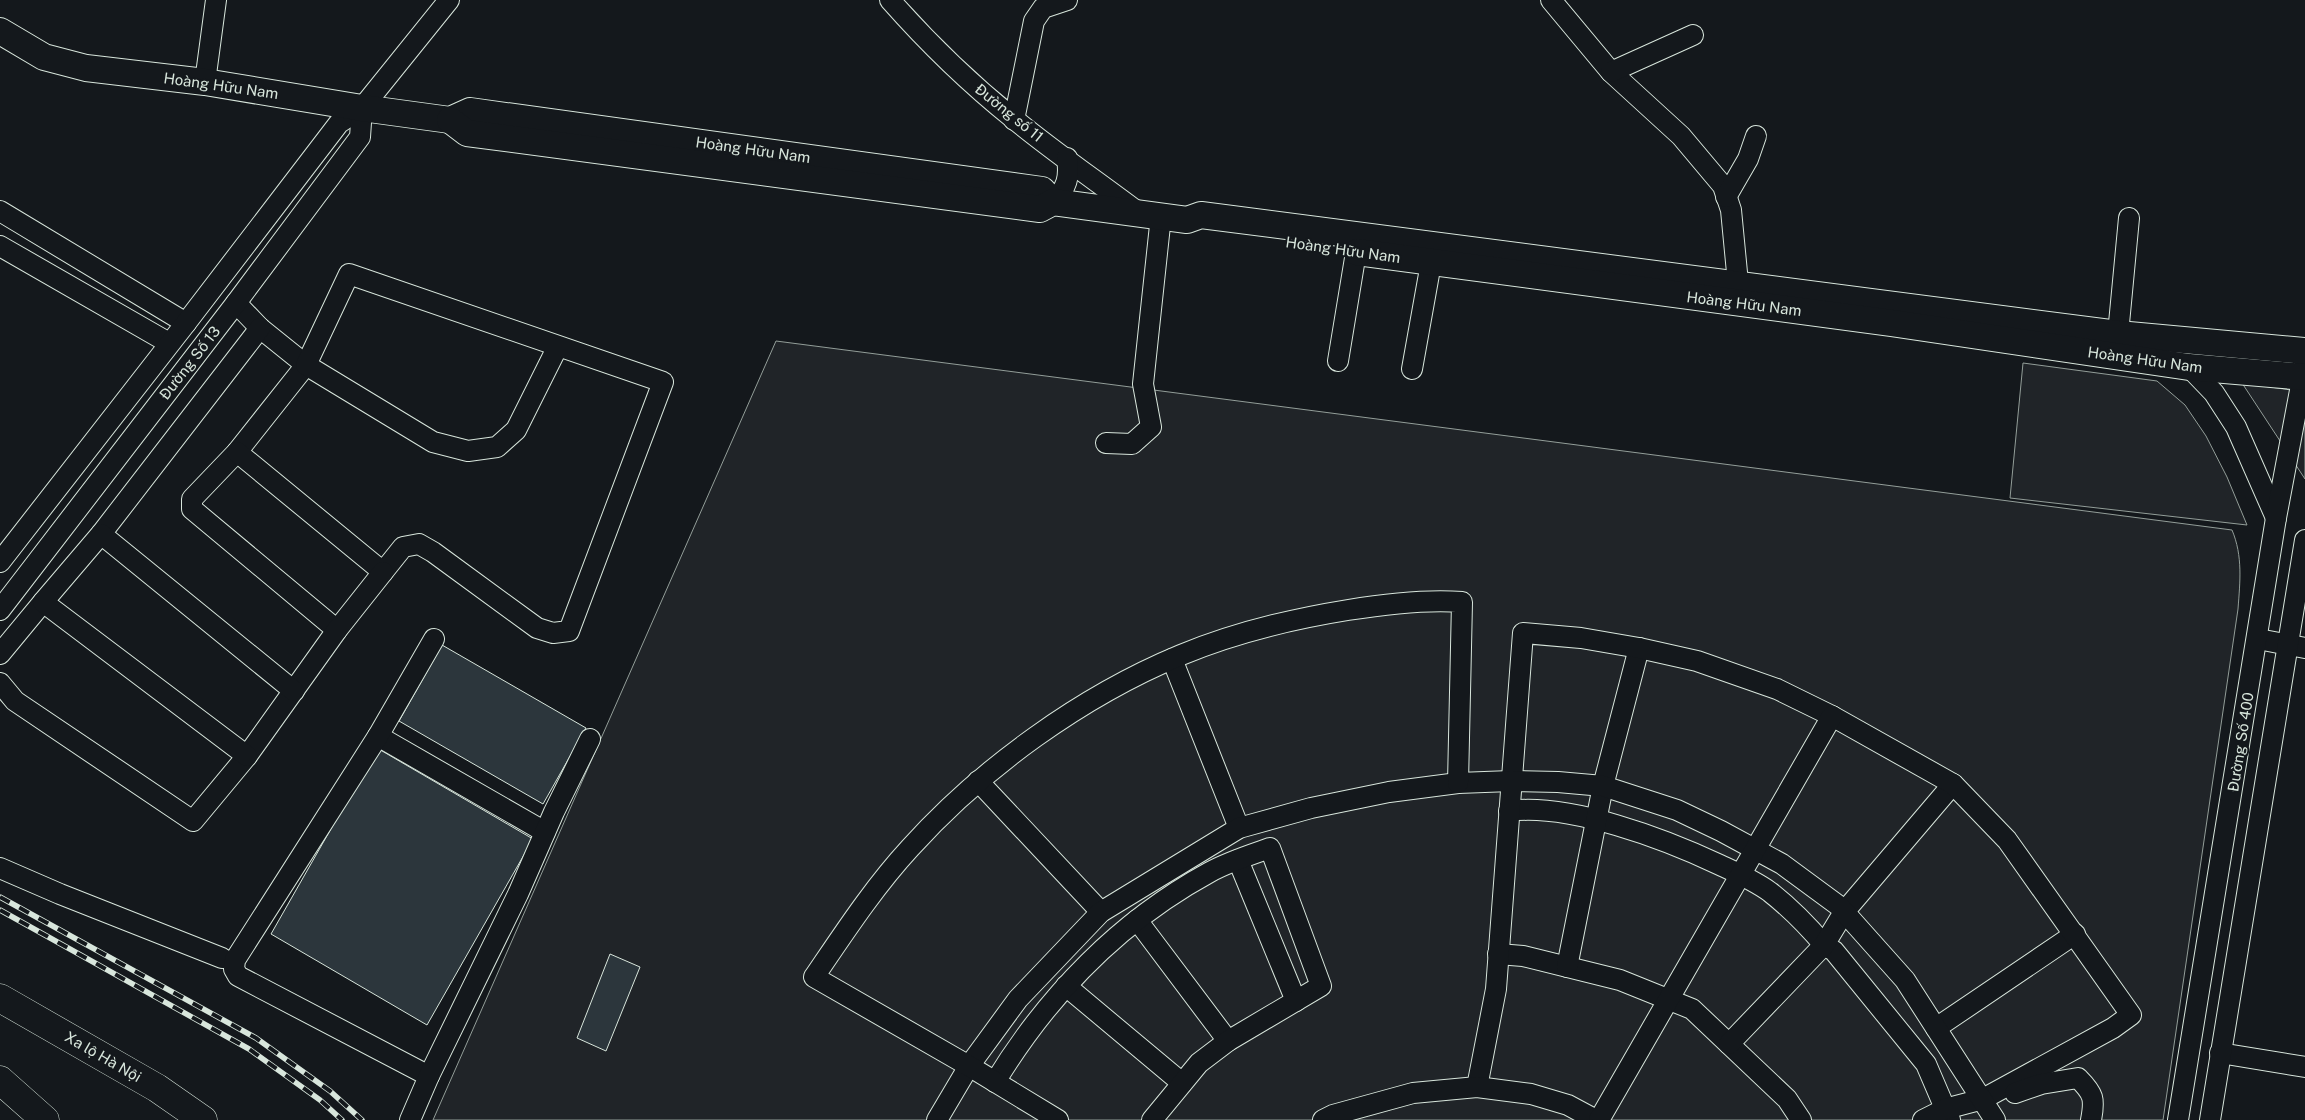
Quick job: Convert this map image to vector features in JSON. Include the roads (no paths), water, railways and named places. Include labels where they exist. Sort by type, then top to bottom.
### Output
[{"type":"highway","name":"Xa lộ Hà Nội","points":[[0,998],[157,1088],[203,1120]]},
{"type":"highway","points":[[0,1019],[152,1106],[187,1120]]},
{"type":"highway","points":[[0,1080],[45,1120]]},
{"type":"highway","points":[[0,1098],[38,1120]]},
{"type":"main road","name":"Hoàng Hữu Nam","points":[[0,31],[44,57],[86,68],[205,82],[362,108],[450,120],[467,133],[477,135],[1040,209],[1053,202],[1187,220],[1200,215],[1737,293],[1892,323],[2189,367],[2304,373]]},
{"type":"main road","name":"Hoàng Hữu Nam","points":[[1187,220],[1199,230],[1431,263],[1737,293],[2118,334],[2305,351]]},
{"type":"street","points":[[205,82],[216,0]]},
{"type":"street","name":"Đường Số 13","points":[[0,562],[339,123],[362,108],[449,0]]},
{"type":"street","name":"Đường số 11","points":[[890,0],[915,29],[1014,120],[1150,215]]},
{"type":"street","points":[[1014,120],[1034,21],[1042,8],[1067,0]]},
{"type":"street","points":[[1551,0],[1611,72],[1681,136],[1723,186],[1731,210],[1737,293]]},
{"type":"street","points":[[1611,72],[1693,35]]},
{"type":"street","name":"Đường Số 13","points":[[2,604],[236,303],[360,137],[362,108]]},
{"type":"street","points":[[1726,197],[1748,159],[1756,136]]},
{"type":"street","points":[[1053,202],[1062,193],[1068,182],[1067,158]]},
{"type":"street","points":[[0,211],[186,323]]},
{"type":"street","points":[[1106,443],[1132,444],[1151,426],[1143,384],[1150,215]]},
{"type":"street","points":[[2118,334],[2129,218]]},
{"type":"street","points":[[0,246],[169,343]]},
{"type":"street","points":[[1338,361],[1356,252]]},
{"type":"street","points":[[1412,369],[1431,263]]},
{"type":"street","points":[[0,683],[16,701],[193,821],[247,756],[338,630],[403,547],[419,544],[433,552],[537,628],[553,633],[569,631],[663,382],[349,274],[306,365],[237,452],[192,499],[192,509],[338,630]]},
{"type":"street","points":[[236,303],[260,328],[306,365],[433,442],[468,451],[497,447],[516,430],[558,346]]},
{"type":"street","points":[[0,654],[101,534],[260,328]]},
{"type":"street","points":[[2189,367],[2214,393],[2236,427],[2276,518]]},
{"type":"street","name":"Đường Số 400","points":[[2178,1120],[2258,639],[2276,518],[2304,373]]},
{"type":"street","points":[[237,452],[383,572]]},
{"type":"street","points":[[101,534],[294,691]]},
{"type":"street","name":"Đường Số 400","points":[[2210,1120],[2220,1053],[2296,646],[2305,540]]},
{"type":"street","points":[[1058,1120],[970,1066],[814,977],[854,920],[910,848],[978,781],[1063,719],[1127,681],[1172,659],[1237,636],[1312,616],[1375,606],[1445,600],[1462,602],[1458,782]]},
{"type":"street","points":[[43,602],[247,756]]},
{"type":"street","points":[[1477,1088],[1496,989],[1523,633],[1639,648],[1697,660],[1777,689],[1832,716],[1953,784],[2007,840],[2131,1015],[1989,1109]]},
{"type":"street","points":[[429,1076],[238,976],[234,969],[235,960],[378,736],[434,639]]},
{"type":"street","points":[[2258,639],[2296,646]]},
{"type":"street","points":[[1567,967],[1595,821],[1639,648]]},
{"type":"street","points":[[1172,659],[1239,828]]},
{"type":"street","points":[[1323,1120],[1333,1114],[1360,1115],[1412,1093],[1477,1088],[1531,1094],[1568,1105],[1597,1120],[1742,875],[1754,849],[1832,716]]},
{"type":"street","points":[[378,736],[545,832]]},
{"type":"street","points":[[410,1120],[429,1076],[518,894],[545,832],[590,739]]},
{"type":"street","points":[[978,781],[1101,912]]},
{"type":"street","points":[[937,1120],[970,1066],[1018,999],[1101,912],[1239,828],[1311,808],[1389,792],[1458,782],[1511,781],[1558,782],[1603,786],[1677,810],[1782,864],[1844,912],[1906,980],[1989,1109]]},
{"type":"street","points":[[1729,1044],[1824,945],[1844,912],[1953,784]]},
{"type":"street","points":[[1509,811],[1552,812],[1595,821],[1684,848],[1742,875],[1769,891],[1824,945],[1834,951],[1926,1064],[1948,1114]]},
{"type":"street","points":[[995,1082],[1033,1024],[1066,986],[1108,944],[1137,920],[1211,871],[1270,848],[1321,986],[1228,1041],[1199,1063],[1152,1120]]},
{"type":"street","points":[[1238,860],[1296,1001]]},
{"type":"street","points":[[0,868],[60,894],[222,958]]},
{"type":"street","points":[[1137,920],[1228,1041]]},
{"type":"street","points":[[1936,1028],[2075,934]]},
{"type":"street","points":[[1498,954],[1523,956],[1620,980],[1692,1009],[1787,1099],[1801,1120]]},
{"type":"street","points":[[1066,986],[1182,1083]]},
{"type":"street","points":[[2220,1053],[2305,1067]]},
{"type":"street","points":[[1924,1120],[1948,1114],[1989,1109],[2026,1089],[2041,1084],[2078,1078],[2088,1088],[2094,1101],[2091,1120]]},
{"type":"railway","points":[[0,897],[256,1038],[330,1091],[362,1120]]},
{"type":"railway","points":[[0,910],[249,1049],[320,1100],[342,1120]]}]
